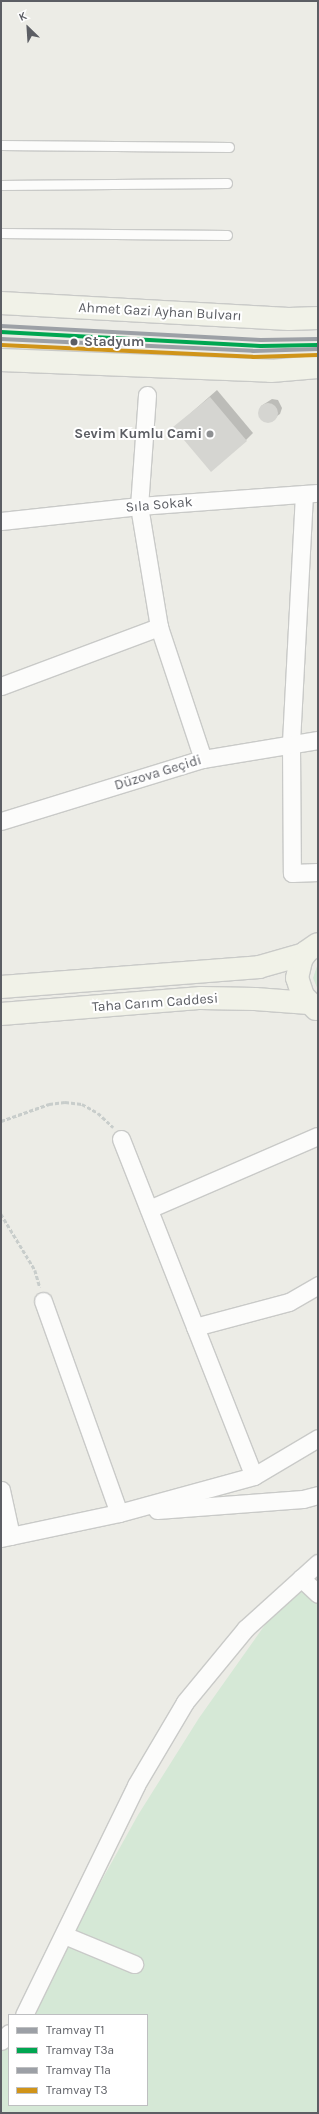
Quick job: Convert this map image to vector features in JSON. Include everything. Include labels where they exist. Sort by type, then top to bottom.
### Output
[{"type":"main road","name":"Ahmet Gazi Ayhan Bulvarı","points":[[1,303],[289,320],[318,318]]},
{"type":"main road","points":[[1,360],[271,371],[318,367]]},
{"type":"main road","points":[[312,949],[298,969],[297,978],[298,988],[313,1006]]},
{"type":"main road","name":"Taha Carım Caddesi","points":[[1,987],[259,967],[312,949]]},
{"type":"main road","name":"Taha Carım Caddesi","points":[[1,1014],[201,998],[255,999],[313,1006]]},
{"type":"street","points":[[147,395],[139,506],[159,628],[203,759]]},
{"type":"street","points":[[311,493],[291,745],[292,873],[318,872]]},
{"type":"street","name":"Sıla Sokak","points":[[1,521],[139,506],[311,493]]},
{"type":"street","points":[[1,686],[159,628]]},
{"type":"street","name":"Düzova Geçidi","points":[[1,821],[203,759],[318,740]]},
{"type":"street","points":[[149,1209],[318,1136]]},
{"type":"street","points":[[121,1139],[254,1476]]},
{"type":"street","points":[[195,1327],[290,1302],[318,1285]]},
{"type":"street","points":[[43,1301],[119,1513]]},
{"type":"street","points":[[1,1490],[6,1537],[119,1513],[254,1476],[318,1438]]},
{"type":"street","points":[[119,1513],[303,1499],[318,1496]]},
{"type":"street","points":[[24,2014],[136,1785],[185,1702],[246,1628],[318,1563]]},
{"type":"street","points":[[301,1578],[318,1594]]},
{"type":"street","points":[[64,1935],[134,1964]]},
{"type":"lane","points":[[1,145],[229,147]]},
{"type":"lane","points":[[1,185],[227,184]]},
{"type":"lane","points":[[1,234],[227,235]]},
{"type":"path","points":[[1,1121],[49,1104],[65,1102],[82,1104],[98,1113],[111,1124],[121,1139]]},
{"type":"path","points":[[1,1214],[36,1270],[43,1301]]},
{"type":"green space","points":[[318,963],[318,990],[313,978]]},
{"type":"green space","points":[[318,1558],[318,2113],[1,2113],[1,2041],[8,2031],[8,2106],[148,2106],[148,2014],[21,2014],[59,1957],[138,1815],[199,1718],[267,1622]]},
{"type":"building","name":"Sevim Kumlu Cami","points":[[210,397],[247,441],[211,472],[173,427]]},
{"type":"building","points":[[264,403],[272,403],[278,409],[278,417],[272,423],[264,423],[258,417],[258,409]]},
{"type":"tram line","name":"T1","points":[[1,326],[261,340],[318,339]]},
{"type":"tram line","name":"T3a","points":[[1,332],[261,346],[318,345]]},
{"type":"tram line","name":"T1a","points":[[1,339],[253,351],[318,349]]},
{"type":"tram line","name":"T3","points":[[1,345],[253,357],[318,355]]},
{"type":"place","name":"Stadyum","points":[[74,342]]},
{"type":"place","name":"Sevim Kumlu Cami","points":[[210,434]]}]
